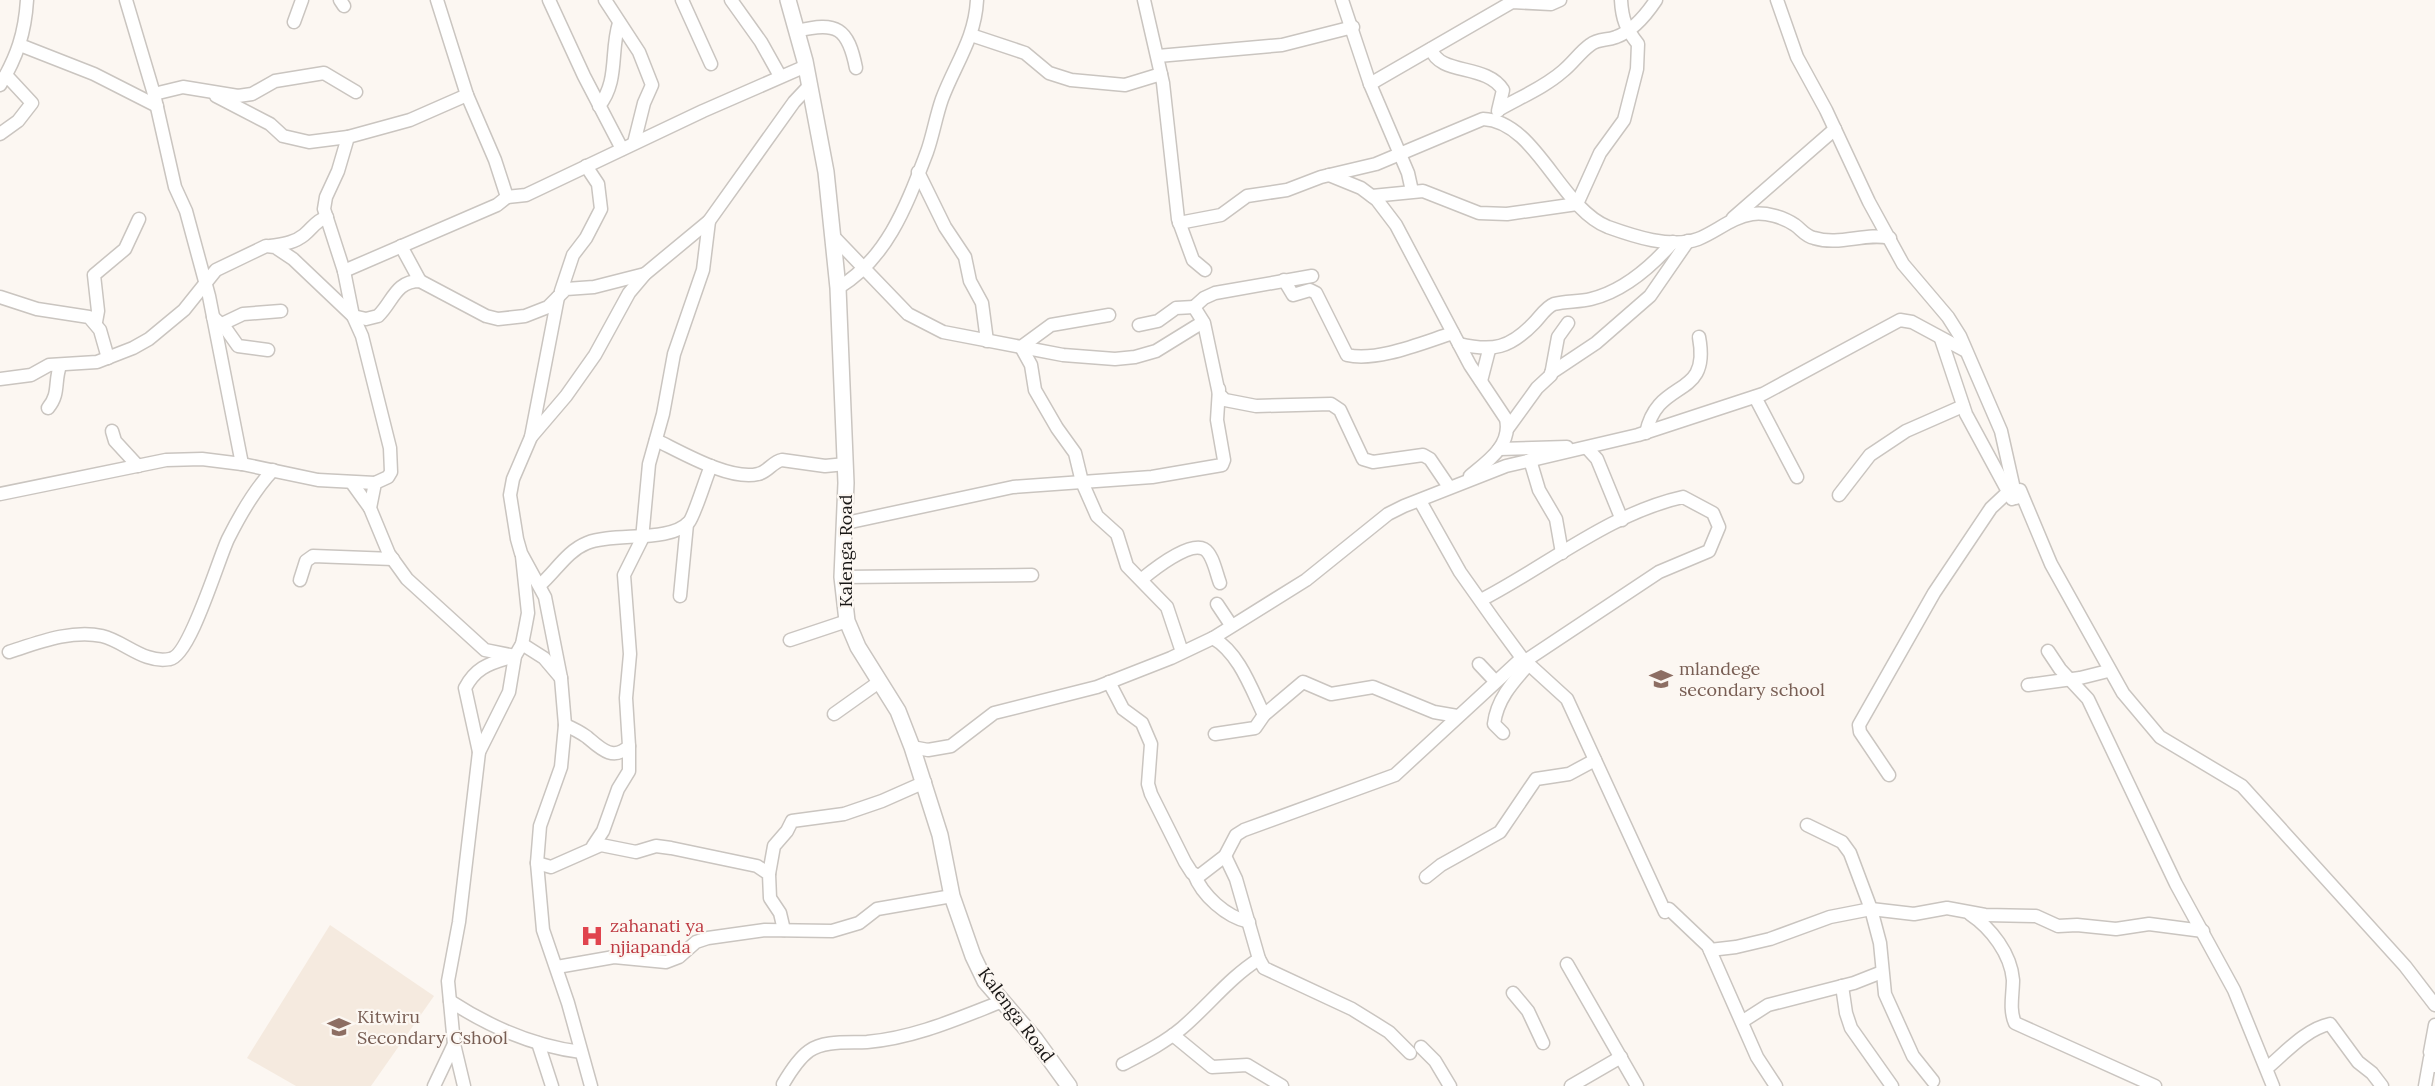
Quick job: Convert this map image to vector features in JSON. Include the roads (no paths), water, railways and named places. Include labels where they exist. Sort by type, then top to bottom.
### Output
[{"type":"main road","name":"Kalenga Road","points":[[788,0],[806,66],[826,172],[838,288],[846,464],[846,523],[842,577],[846,621],[879,682],[898,711],[912,747],[925,782],[940,836],[952,896],[973,956],[986,981],[1068,1086]]},
{"type":"street","points":[[0,134],[18,121],[32,103],[3,80],[20,45],[27,0]]},
{"type":"street","points":[[126,0],[156,100],[175,187],[186,211],[217,321],[242,464]]},
{"type":"street","points":[[294,22],[302,0]]},
{"type":"street","points":[[437,0],[467,94],[495,160],[507,197]]},
{"type":"street","points":[[549,0],[599,106],[628,146]]},
{"type":"street","points":[[605,0],[639,52],[652,84],[628,146]]},
{"type":"street","points":[[682,0],[711,64]]},
{"type":"street","points":[[731,0],[761,42],[780,76]]},
{"type":"street","points":[[838,288],[865,269],[892,232],[910,198],[942,98],[971,35],[977,0]]},
{"type":"street","points":[[1144,0],[1161,74],[1179,223],[1193,260],[1205,270]]},
{"type":"street","points":[[1342,0],[1353,27],[1370,84],[1399,152],[1412,190]]},
{"type":"street","points":[[1370,84],[1513,1],[1551,4],[1560,0]]},
{"type":"street","points":[[1577,204],[1600,153],[1626,114],[1639,51],[1638,44],[1622,19],[1621,0]]},
{"type":"street","points":[[1179,223],[1221,215],[1247,196],[1287,190],[1376,164],[1399,152],[1496,114],[1551,80],[1591,44],[1599,39],[1615,38],[1627,30],[1646,15],[1656,0]]},
{"type":"street","points":[[1777,0],[1797,57],[1835,129],[1869,202],[1903,264],[1948,317],[1960,336],[2001,431],[2015,496]]},
{"type":"street","points":[[599,106],[612,84],[614,44],[619,23]]},
{"type":"street","points":[[797,31],[814,26],[836,28],[842,31],[851,47],[856,68]]},
{"type":"street","points":[[1158,56],[1282,45],[1353,27]]},
{"type":"street","points":[[971,35],[1010,46],[1025,53],[1049,73],[1071,80],[1125,85],[1161,74]]},
{"type":"street","points":[[20,45],[94,74],[129,94],[156,100],[183,87],[229,95],[252,94],[275,81],[324,73],[356,92]]},
{"type":"street","points":[[1431,49],[1433,56],[1441,61],[1456,68],[1485,74],[1495,80],[1503,90],[1496,114]]},
{"type":"street","points":[[344,271],[497,205],[507,197],[526,195],[628,146],[806,66]]},
{"type":"street","points":[[479,752],[509,692],[514,656],[522,644],[528,613],[521,554],[510,495],[516,467],[531,437],[566,396],[595,355],[621,304],[645,274],[709,221],[794,102],[810,85]]},
{"type":"street","points":[[211,91],[222,100],[272,126],[282,136],[309,142],[348,137],[410,120],[467,94]]},
{"type":"street","points":[[1496,114],[1532,148],[1590,218],[1607,226],[1649,239],[1688,241],[1696,240],[1741,217],[1769,214],[1795,225],[1806,235],[1823,240],[1844,241],[1878,236],[1890,238]]},
{"type":"street","points":[[1728,224],[1835,129]]},
{"type":"street","points":[[0,494],[166,460],[202,459],[352,483],[375,483],[388,477],[391,472],[390,448],[362,336],[353,316],[344,271],[324,210],[326,196],[338,171],[348,137]]},
{"type":"street","points":[[531,437],[560,294],[573,255],[592,228],[601,209],[598,184],[586,166]]},
{"type":"street","points":[[918,172],[945,227],[965,257],[970,281],[982,303],[983,328],[987,341]]},
{"type":"street","points":[[1329,176],[1361,188],[1372,196],[1396,225],[1456,339],[1506,419],[1508,428]]},
{"type":"street","points":[[1372,196],[1412,190],[1423,191],[1479,213],[1507,214],[1577,204]]},
{"type":"street","points":[[0,380],[31,375],[46,366],[108,358],[149,339],[184,310],[216,270],[266,246],[295,240],[307,233],[316,221],[327,216]]},
{"type":"street","points":[[96,322],[98,311],[94,275],[125,249],[139,219]]},
{"type":"street","points":[[537,863],[551,867],[593,846],[603,831],[628,771],[626,698],[630,654],[623,583],[626,569],[643,536],[649,464],[674,354],[703,270],[709,221]]},
{"type":"street","points":[[832,234],[908,314],[923,324],[943,332],[1091,359],[1135,357],[1156,351],[1203,322]]},
{"type":"street","points":[[1465,481],[1499,449],[1508,428],[1537,388],[1551,373],[1602,338],[1650,296],[1688,241]]},
{"type":"street","points":[[1284,280],[1293,295],[1310,290],[1316,293],[1347,355],[1374,354],[1456,339],[1489,350],[1514,340],[1553,304],[1590,299],[1612,293],[1628,284],[1662,255],[1673,242]]},
{"type":"street","points":[[271,246],[292,259],[353,316],[366,319],[378,316],[394,292],[409,281],[420,281],[479,313],[498,319],[540,312],[560,294],[645,274]]},
{"type":"street","points":[[401,246],[420,281]]},
{"type":"street","points":[[1139,325],[1158,321],[1176,308],[1194,307],[1204,298],[1215,293],[1312,276]]},
{"type":"street","points":[[613,282],[621,304]]},
{"type":"street","points":[[0,297],[37,309],[89,317],[96,322],[106,345],[108,358]]},
{"type":"street","points":[[1194,307],[1203,322],[1219,389],[1225,400],[1240,405],[1320,403],[1336,406],[1363,459],[1373,462],[1423,455],[1430,459],[1449,487]]},
{"type":"street","points":[[217,321],[243,314],[281,311]]},
{"type":"street","points":[[1021,347],[1052,325],[1109,315]]},
{"type":"street","points":[[217,321],[238,346],[268,350]]},
{"type":"street","points":[[912,747],[928,750],[951,746],[994,713],[1081,693],[1213,638],[1306,580],[1388,514],[1449,487],[1530,460],[1646,433],[1755,397],[1900,321],[1912,322],[1965,350]]},
{"type":"street","points":[[1551,373],[1558,337],[1568,323]]},
{"type":"street","points":[[1646,433],[1659,402],[1684,386],[1698,372],[1702,358],[1699,337]]},
{"type":"street","points":[[1941,339],[1963,406],[2123,693],[2160,737],[2242,786],[2405,966],[2435,1005]]},
{"type":"street","points":[[1021,347],[1031,365],[1035,390],[1075,453],[1082,482],[1097,516],[1117,534],[1124,561],[1167,607],[1182,652]]},
{"type":"street","points":[[1481,381],[1489,350]]},
{"type":"street","points":[[48,408],[57,395],[60,366]]},
{"type":"street","points":[[846,523],[1012,487],[1152,477],[1222,465],[1224,460],[1217,408],[1219,389]]},
{"type":"street","points":[[1755,397],[1797,477]]},
{"type":"street","points":[[1839,495],[1870,455],[1906,431],[1963,406]]},
{"type":"street","points":[[112,431],[115,441],[138,466]]},
{"type":"street","points":[[656,440],[711,466],[752,475],[765,471],[774,463],[782,460],[825,466],[846,464]]},
{"type":"street","points":[[1499,449],[1585,448],[1597,459],[1622,520]]},
{"type":"street","points":[[1530,460],[1539,490],[1556,519],[1562,553]]},
{"type":"street","points":[[680,596],[687,524],[693,516],[711,466]]},
{"type":"street","points":[[9,652],[47,639],[86,635],[105,637],[133,652],[159,659],[178,656],[189,637],[227,542],[261,482],[273,470]]},
{"type":"street","points":[[352,483],[370,508],[393,560],[407,579],[472,640],[496,654],[514,656]]},
{"type":"street","points":[[370,508],[375,483]]},
{"type":"street","points":[[1194,874],[1203,875],[1225,856],[1236,835],[1244,830],[1395,775],[1438,738],[1457,716],[1495,681],[1652,577],[1676,563],[1709,551],[1719,527],[1713,513],[1683,496],[1622,520],[1481,600]]},
{"type":"street","points":[[1889,775],[1860,732],[1859,725],[1934,593],[1984,518],[2015,496]]},
{"type":"street","points":[[1420,501],[1460,572],[1526,661],[1567,699],[1667,910],[1710,950],[1757,1057],[1776,1086]]},
{"type":"street","points":[[540,585],[566,557],[585,543],[607,538],[653,536],[687,524]]},
{"type":"street","points":[[1142,579],[1159,564],[1196,548],[1203,548],[1210,555],[1220,583]]},
{"type":"street","points":[[521,554],[540,585],[552,625],[561,678],[565,725],[561,767],[540,826],[537,863],[543,930],[557,968],[591,1086]]},
{"type":"street","points":[[300,580],[306,561],[313,556],[393,560]]},
{"type":"street","points":[[842,577],[1032,575]]},
{"type":"street","points":[[1217,604],[1231,625]]},
{"type":"street","points":[[790,640],[846,621]]},
{"type":"street","points":[[1213,638],[1227,648],[1248,681],[1264,715]]},
{"type":"street","points":[[522,644],[544,658],[561,678]]},
{"type":"street","points":[[2048,651],[2088,699],[2172,875],[2234,990],[2273,1086]]},
{"type":"street","points":[[464,1086],[454,1044],[448,981],[459,922],[479,752],[465,688],[473,674],[484,666],[514,656]]},
{"type":"street","points":[[1503,733],[1494,724],[1500,704],[1507,688],[1526,661]]},
{"type":"street","points":[[1479,664],[1495,681]]},
{"type":"street","points":[[2028,685],[2070,680],[2109,671]]},
{"type":"street","points":[[834,714],[879,682]]},
{"type":"street","points":[[1109,682],[1123,710],[1145,727],[1152,744],[1149,786],[1201,890],[1235,917],[1249,922]]},
{"type":"street","points":[[1215,734],[1253,729],[1264,715],[1305,682],[1331,694],[1373,687],[1434,712],[1457,716]]},
{"type":"street","points":[[565,725],[607,753],[621,752],[629,746]]},
{"type":"street","points":[[1426,877],[1441,865],[1500,832],[1536,779],[1569,774],[1595,760]]},
{"type":"street","points":[[783,930],[780,913],[770,898],[769,874],[774,846],[792,821],[844,814],[882,801],[925,782]]},
{"type":"street","points":[[1807,825],[1842,842],[1850,853],[1871,909],[1880,942],[1885,994],[1904,1039],[1917,1062],[1933,1081]]},
{"type":"street","points":[[593,846],[641,852],[656,846],[671,848],[753,865],[769,874]]},
{"type":"street","points":[[1225,856],[1236,879],[1259,959],[1264,968],[1273,974],[1303,984],[1375,1022],[1416,1050],[1428,1052],[1450,1086]]},
{"type":"street","points":[[557,968],[614,957],[666,962],[679,957],[696,942],[708,938],[765,930],[832,931],[859,923],[877,909],[952,896]]},
{"type":"street","points":[[1710,950],[1770,939],[1830,917],[1871,909],[1914,914],[1947,908],[1985,915],[2040,916],[2060,926],[2078,925],[2116,929],[2149,924],[2203,931]]},
{"type":"street","points":[[1959,909],[1985,925],[2008,962],[2013,978],[2012,1010],[2015,1023],[2155,1086]]},
{"type":"street","points":[[1123,1064],[1158,1047],[1241,970],[1259,959]]},
{"type":"street","points":[[1567,964],[1637,1086]]},
{"type":"street","points":[[1743,1021],[1768,1005],[1876,977],[1882,972]]},
{"type":"street","points":[[1842,986],[1851,1028],[1892,1086]]},
{"type":"street","points":[[1513,993],[1528,1011],[1543,1043]]},
{"type":"street","points":[[450,1001],[509,1034],[581,1052]]},
{"type":"street","points":[[783,1084],[797,1063],[814,1049],[833,1044],[874,1041],[922,1031],[1003,1001]]},
{"type":"street","points":[[2267,1068],[2303,1037],[2322,1025],[2331,1024],[2358,1062],[2372,1073],[2382,1086]]},
{"type":"street","points":[[2425,1086],[2432,1062],[2435,1025]]},
{"type":"street","points":[[1173,1035],[1212,1067],[1247,1065],[1282,1086]]},
{"type":"street","points":[[538,1043],[552,1086]]},
{"type":"street","points":[[434,1086],[454,1044]]},
{"type":"street","points":[[1571,1086],[1621,1057]]},
{"type":"place","name":"mlandege secondary school","points":[[1661,679]]},
{"type":"place","name":"zahanati ya njiapanda","points":[[592,936]]},
{"type":"place","name":"Kitwiru Secondary Cshool","points":[[339,1027]]}]
